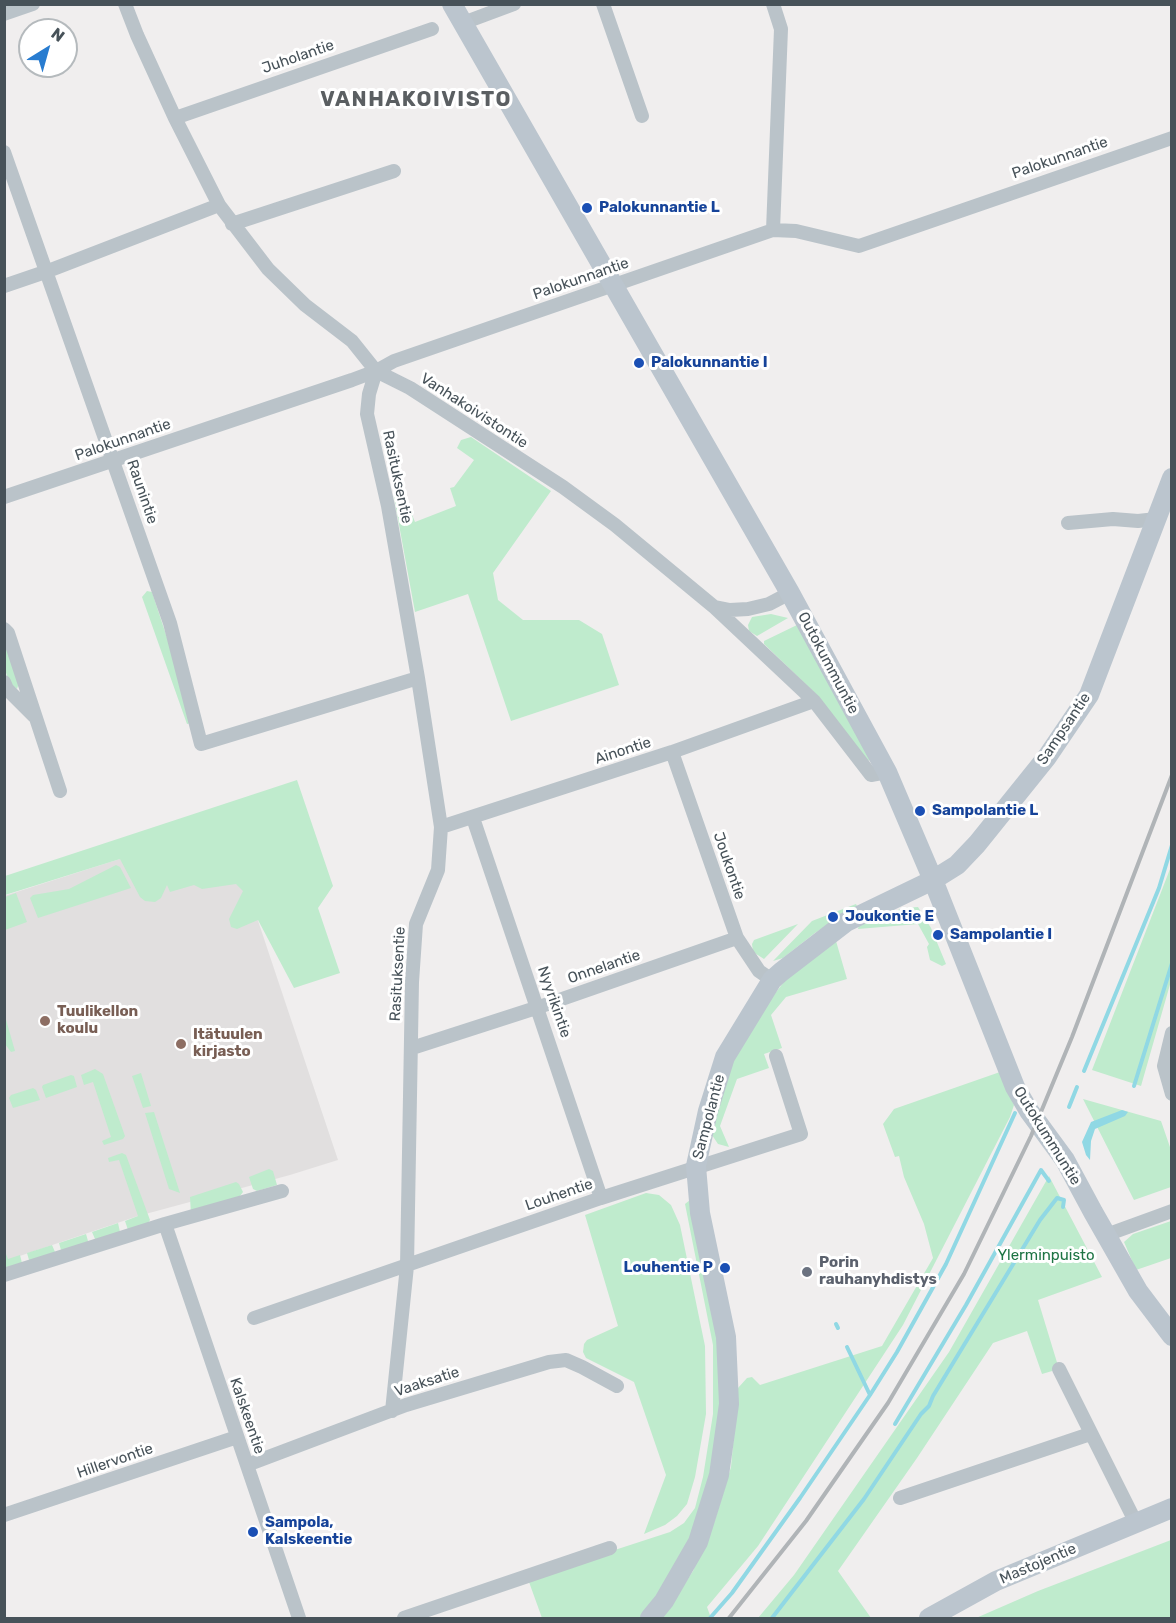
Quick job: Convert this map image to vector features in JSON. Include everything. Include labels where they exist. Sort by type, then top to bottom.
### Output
[{"type":"main road","name":"Outokummuntie","points":[[452,4],[790,593],[887,772],[933,880],[1015,1087],[1029,1111],[1065,1160],[1138,1291],[1172,1336]]},
{"type":"main road","name":"Sampsantie","points":[[933,880],[957,865],[977,844],[1047,757],[1089,695],[1172,478]]},
{"type":"main road","name":"Sampolantie","points":[[650,1618],[664,1601],[698,1542],[719,1475],[729,1404],[726,1337],[700,1213],[696,1166],[708,1111],[725,1057],[772,980],[846,922],[933,880]]},
{"type":"main road","name":"Mastojentie","points":[[929,1618],[996,1581],[1172,1508]]},
{"type":"main road","name":"Mastojentie","points":[[1144,1520],[1172,1513]]},
{"type":"street","points":[[12,9],[33,4]]},
{"type":"street","name":"Vanhakoivistontie","points":[[125,4],[175,118],[219,205],[268,269],[305,305],[352,341],[376,371],[410,388],[563,487],[615,525],[713,606],[814,701],[871,775],[887,772]]},
{"type":"street","points":[[463,23],[514,4]]},
{"type":"street","points":[[603,4],[642,116]]},
{"type":"street","points":[[773,4],[781,28],[773,230]]},
{"type":"street","name":"Juholantie","points":[[175,118],[432,28]]},
{"type":"street","name":"Palokunnantie","points":[[4,497],[376,371],[394,361],[614,283],[773,230],[796,231],[859,246],[1172,138]]},
{"type":"street","name":"Raunintie","points":[[4,152],[48,271],[170,623],[201,744],[418,678]]},
{"type":"street","points":[[232,224],[394,171]]},
{"type":"street","points":[[4,286],[219,205]]},
{"type":"street","name":"Rasituksentie","points":[[376,371],[369,394],[367,414],[388,506],[441,828],[438,870],[416,924],[412,982],[407,1266],[392,1411]]},
{"type":"street","points":[[1068,523],[1113,519],[1138,521],[1156,519]]},
{"type":"street","points":[[713,606],[730,610],[748,609],[769,604],[790,593]]},
{"type":"street","points":[[4,629],[8,633],[60,791]]},
{"type":"street","points":[[4,682],[7,689],[36,718]]},
{"type":"street","name":"Ainontie","points":[[441,828],[672,752],[814,701]]},
{"type":"street","name":"Joukontie","points":[[672,752],[737,939],[759,970],[772,980]]},
{"type":"street","name":"Nyyrikintie","points":[[473,818],[601,1198]]},
{"type":"street","name":"Onnelantie","points":[[412,1048],[737,939]]},
{"type":"street","points":[[1172,1033],[1164,1066],[1172,1095]]},
{"type":"street","name":"Louhentie","points":[[254,1318],[696,1166],[801,1134],[776,1056]]},
{"type":"street","points":[[4,1275],[165,1224],[282,1191]]},
{"type":"street","points":[[1106,1235],[1172,1211]]},
{"type":"street","name":"Kalskeentie","points":[[165,1224],[299,1618]]},
{"type":"street","name":"Vaaksatie","points":[[247,1465],[392,1411],[549,1362],[566,1360],[617,1386]]},
{"type":"street","points":[[1059,1369],[1090,1434],[1144,1520]]},
{"type":"street","points":[[900,1498],[1090,1434]]},
{"type":"street","name":"Hillervontie","points":[[4,1515],[237,1437]]},
{"type":"street","points":[[404,1618],[610,1548]]},
{"type":"shaded area","points":[[226,825],[338,1160],[138,1216],[5,1261],[4,896]]},
{"type":"green space","points":[[471,437],[551,491],[493,573],[498,600],[523,620],[579,620],[602,634],[619,685],[511,721],[468,594],[415,612],[393,492],[396,491],[406,500],[415,522],[456,506],[450,488],[454,487],[474,460],[457,448],[461,440]]},
{"type":"green space","points":[[147,591],[152,592],[175,662],[191,723],[187,724],[142,597]]},
{"type":"green space","points":[[771,614],[788,618],[757,636],[749,631],[748,625],[752,617]]},
{"type":"green space","points":[[797,625],[870,760],[867,761],[819,697],[764,644],[764,641]]},
{"type":"green space","points":[[4,638],[20,680],[17,689],[9,683],[5,669]]},
{"type":"green space","points":[[297,780],[333,886],[318,908],[340,973],[294,988],[258,920],[237,929],[231,927],[229,919],[243,891],[236,884],[202,889],[194,885],[170,892],[167,885],[161,898],[155,902],[145,901],[140,897],[120,859],[5,895],[5,876]]},
{"type":"green space","points":[[116,865],[120,867],[131,888],[38,918],[30,898],[33,895],[69,889]]},
{"type":"green space","points":[[1170,869],[1171,981],[1141,1086],[1092,1070]]},
{"type":"green space","points":[[16,893],[27,922],[5,930],[5,897]]},
{"type":"green space","points":[[856,904],[857,906],[815,933],[783,958],[773,961],[812,921]]},
{"type":"green space","points":[[918,907],[931,928],[946,964],[942,966],[930,960],[927,947],[929,944],[918,924],[858,929],[859,925],[886,914],[904,908]]},
{"type":"green space","points":[[798,924],[764,959],[753,952],[754,940]]},
{"type":"green space","points":[[836,941],[847,979],[786,997],[771,1015],[782,1048],[764,1054],[769,1068],[737,1079],[720,1126],[729,1147],[718,1144],[712,1135],[727,1072],[759,1014],[787,978]]},
{"type":"green space","points":[[5,1016],[15,1051],[11,1052],[5,1044]]},
{"type":"green space","points":[[95,1069],[103,1074],[125,1136],[123,1139],[104,1145],[102,1141],[111,1137],[93,1082],[84,1085],[81,1075]]},
{"type":"green space","points":[[1000,1072],[1014,1105],[1010,1117],[903,1325],[758,1546],[707,1607],[711,1618],[662,1618],[693,1571],[715,1520],[731,1467],[738,1388],[747,1378],[752,1377],[760,1385],[882,1346],[933,1258],[924,1224],[904,1177],[899,1156],[895,1157],[883,1124],[894,1109]]},
{"type":"green space","points":[[141,1073],[151,1106],[143,1108],[132,1076]]},
{"type":"green space","points":[[74,1076],[77,1087],[46,1098],[43,1085]]},
{"type":"green space","points":[[33,1088],[40,1100],[13,1108],[9,1098],[11,1095]]},
{"type":"green space","points":[[1083,1099],[1161,1121],[1171,1150],[1171,1187],[1134,1200]]},
{"type":"green space","points":[[154,1112],[180,1193],[169,1189],[145,1113]]},
{"type":"green space","points":[[122,1153],[126,1155],[150,1220],[148,1223],[128,1230],[125,1221],[138,1216],[119,1160],[109,1162],[108,1158]]},
{"type":"green space","points":[[269,1169],[273,1171],[277,1185],[257,1191],[253,1189],[249,1177]]},
{"type":"green space","name":"Ylerminpuisto","points":[[1049,1176],[1102,1277],[1038,1300],[1059,1369],[1042,1374],[1027,1331],[993,1343],[917,1458],[838,1571],[871,1618],[758,1618],[794,1575],[949,1352]]},
{"type":"green space","points":[[236,1182],[243,1192],[240,1196],[191,1214],[190,1197]]},
{"type":"green space","points":[[646,1193],[659,1195],[671,1205],[680,1225],[705,1346],[706,1414],[695,1477],[687,1504],[665,1525],[644,1534],[666,1475],[634,1382],[586,1358],[583,1352],[587,1340],[618,1326],[585,1215]]},
{"type":"green space","points":[[690,1200],[720,1350],[721,1411],[712,1477],[692,1536],[643,1618],[542,1618],[529,1582],[535,1576],[670,1532],[684,1523],[695,1508],[703,1477],[713,1414],[713,1345],[685,1204]]},
{"type":"green space","points":[[1171,1221],[1171,1258],[1136,1270],[1124,1242],[1133,1234]]},
{"type":"green space","points":[[118,1223],[120,1232],[95,1239],[92,1232]]},
{"type":"green space","points":[[86,1234],[87,1243],[61,1250],[59,1243]]},
{"type":"green space","points":[[52,1245],[55,1252],[32,1262],[29,1260],[27,1253]]},
{"type":"green space","points":[[4,1249],[8,1259],[20,1255],[22,1263],[5,1271]]},
{"type":"green space","points":[[1171,1540],[1171,1618],[976,1618],[1038,1591]]},
{"type":"water","points":[[1122,1110],[1128,1112],[1125,1116],[1095,1129],[1091,1141],[1090,1160],[1082,1142],[1091,1122]]},
{"type":"waterway","points":[[1084,1071],[1159,888],[1172,845]]},
{"type":"waterway","points":[[1134,1086],[1172,963]]},
{"type":"waterway","points":[[1069,1107],[1077,1087]]},
{"type":"waterway","points":[[710,1618],[732,1593],[800,1498],[897,1352],[946,1264],[1015,1113]]},
{"type":"waterway","points":[[895,1424],[966,1305],[1041,1170],[1049,1181]]},
{"type":"waterway","points":[[772,1618],[864,1499],[921,1414],[929,1406],[1040,1220],[1057,1198],[1064,1200],[1063,1207]]},
{"type":"waterway","points":[[836,1324],[838,1328]]},
{"type":"waterway","points":[[847,1347],[870,1395]]},
{"type":"railway","points":[[729,1618],[806,1521],[888,1403],[964,1274],[1031,1136],[1072,1037],[1172,775]]},
{"type":"place","name":"Palokunnantie L","points":[[587,208]]},
{"type":"place","name":"Palokunnantie I","points":[[639,363]]},
{"type":"place","name":"Sampolantie L","points":[[920,811]]},
{"type":"place","name":"Joukontie E","points":[[833,917]]},
{"type":"place","name":"Sampolantie I","points":[[938,935]]},
{"type":"place","name":"Tuulikellon koulu","points":[[45,1021]]},
{"type":"place","name":"Itätuulen kirjasto","points":[[181,1044]]},
{"type":"place","name":"Louhentie P","points":[[725,1268]]},
{"type":"place","name":"Porin rauhanyhdistys","points":[[807,1272]]},
{"type":"place","name":"Sampola, Kalskeentie","points":[[253,1532]]},
{"type":"district","name":"VANHAKOIVISTO","points":[[416,100]]}]
